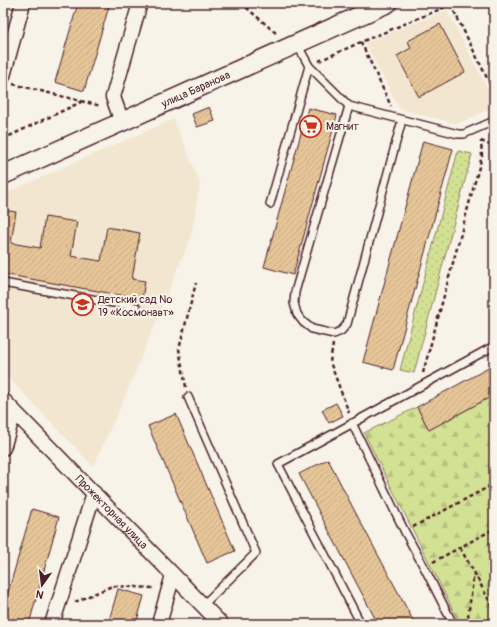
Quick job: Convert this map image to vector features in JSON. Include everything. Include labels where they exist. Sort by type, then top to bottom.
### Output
[{"type":"street","points":[[7,80],[22,3]]},
{"type":"street","points":[[122,122],[113,97],[140,3]]},
{"type":"street","name":"улица Баранова","points":[[3,175],[388,3]]},
{"type":"street","name":"Прожекторная улица","points":[[3,400],[221,624]]},
{"type":"street","points":[[3,448],[14,412]]},
{"type":"street","points":[[54,617],[94,493]]},
{"type":"street","points":[[159,624],[173,575]]},
{"type":"lane","points":[[297,44],[309,66],[349,106],[461,134],[494,121]]},
{"type":"lane","points":[[270,204],[309,66]]},
{"type":"lane","points":[[349,106],[295,292],[294,303],[297,314],[303,322],[312,329],[334,334],[341,331],[347,324],[400,119]]},
{"type":"lane","points":[[3,283],[136,307]]},
{"type":"lane","points":[[362,624],[278,464],[494,346]]},
{"type":"lane","points":[[188,397],[256,553],[202,606]]},
{"type":"lane","points":[[352,423],[405,532],[453,624]]},
{"type":"path","points":[[241,3],[278,35],[297,44]]},
{"type":"path","points":[[309,66],[361,42],[455,3]]},
{"type":"path","points":[[492,3],[494,7]]},
{"type":"path","points":[[451,5],[494,92]]},
{"type":"path","points":[[361,42],[400,119]]},
{"type":"path","points":[[7,80],[107,108]]},
{"type":"path","points":[[3,139],[82,102]]},
{"type":"path","points":[[419,387],[482,156],[481,141]]},
{"type":"path","points":[[188,397],[179,349],[196,283]]},
{"type":"path","points":[[334,334],[330,362],[352,423]]},
{"type":"path","points":[[405,532],[494,484]]},
{"type":"path","points":[[424,567],[494,529]]},
{"type":"path","points":[[460,548],[494,610]]},
{"type":"path","points":[[467,624],[474,572]]},
{"type":"path","points":[[54,617],[112,586],[169,589]]},
{"type":"shaded area","points":[[447,10],[494,101],[494,107],[459,123],[453,123],[400,109],[365,43]]},
{"type":"shaded area","name":"Детский сад № 19 «Космонавт»","points":[[174,119],[200,183],[191,237],[121,406],[93,466],[3,372],[3,194]]},
{"type":"green space","points":[[458,151],[472,154],[414,373],[400,370]]},
{"type":"green space","points":[[494,395],[494,623],[460,624],[364,433],[417,407],[429,430]]},
{"type":"building","points":[[78,3],[110,3],[84,91],[55,82]]},
{"type":"building","points":[[440,24],[465,72],[419,97],[397,56],[411,48],[408,41]]},
{"type":"building","points":[[209,107],[215,121],[197,127],[192,114]]},
{"type":"building","points":[[308,108],[337,115],[293,275],[264,267]]},
{"type":"building","points":[[423,141],[453,149],[393,370],[363,362]]},
{"type":"building","points":[[3,210],[16,212],[11,243],[40,248],[45,217],[77,222],[71,256],[101,261],[107,227],[140,233],[132,279],[145,281],[142,299],[3,274]]},
{"type":"building","points":[[494,365],[494,395],[429,430],[417,407]]},
{"type":"building","points":[[336,403],[343,416],[329,423],[322,410]]},
{"type":"building","points":[[176,414],[235,551],[207,563],[148,426]]},
{"type":"building","points":[[328,459],[415,624],[378,624],[299,474]]},
{"type":"building","points":[[32,509],[59,517],[29,624],[3,624],[3,610]]},
{"type":"building","points":[[118,589],[144,596],[136,624],[108,624]]},
{"type":"place","name":"Магнит","points":[[310,126]]},
{"type":"place","name":"Детский сад № 19 «Космонавт»","points":[[83,305]]}]
